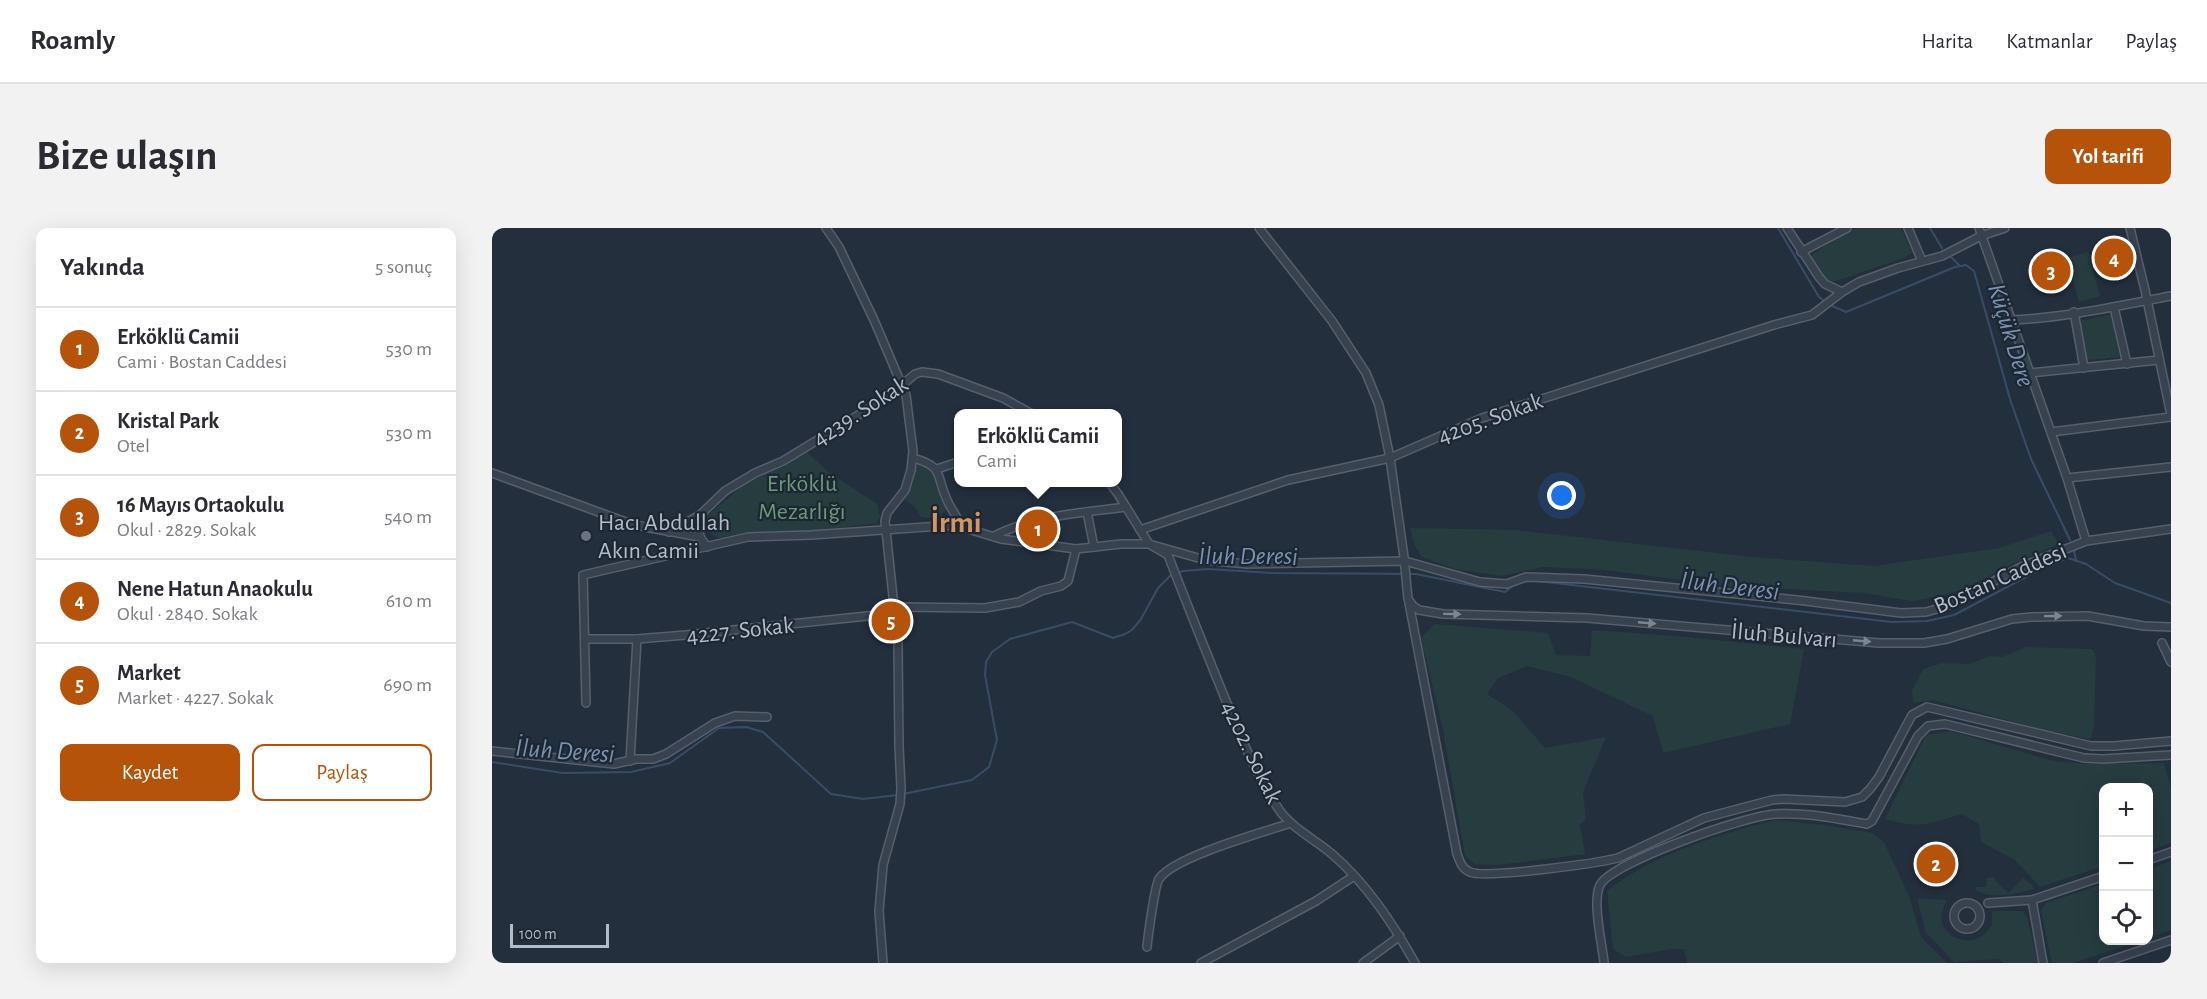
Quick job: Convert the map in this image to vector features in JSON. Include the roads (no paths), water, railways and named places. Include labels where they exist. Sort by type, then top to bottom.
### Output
[{"type":"street","points":[[826,228],[839,247],[874,320],[906,395],[913,458],[905,490],[887,513],[886,531],[898,644],[898,746],[901,788],[900,804],[883,865],[879,911],[883,963]]},
{"type":"street","points":[[1258,228],[1332,321],[1357,357],[1379,405],[1390,458],[1405,563],[1406,590],[1457,854],[1460,863],[1471,873],[1534,870],[1606,861],[1618,858],[1704,818],[1772,800],[1832,802],[1856,799],[1867,793],[1879,777],[1912,715],[1927,707],[2091,746],[2171,741]]},
{"type":"street","points":[[1787,228],[1801,252],[1825,284],[1839,295]]},
{"type":"street","points":[[1801,252],[1847,228]]},
{"type":"street","points":[[1908,228],[1922,261]]},
{"type":"street","name":"4205. Sokak","points":[[1140,530],[1288,480],[1390,458],[1508,409],[1774,324],[1812,315],[1860,282],[1942,256],[1980,232],[2005,228]]},
{"type":"street","points":[[2051,432],[2171,416],[2130,228]]},
{"type":"street","points":[[1980,232],[2067,478],[2086,541]]},
{"type":"street","points":[[2010,320],[2114,307],[2171,296]]},
{"type":"street","points":[[2114,307],[2127,364]]},
{"type":"street","points":[[2074,312],[2084,368]]},
{"type":"street","points":[[2030,373],[2159,360]]},
{"type":"street","name":"4239. Sokak","points":[[669,532],[700,516],[725,491],[755,473],[783,461],[888,397],[915,374],[928,372],[1004,398],[1023,409]]},
{"type":"street","points":[[913,458],[937,469],[948,501],[957,514],[961,526]]},
{"type":"street","points":[[937,469],[954,463]]},
{"type":"street","points":[[2067,478],[2171,467]]},
{"type":"street","points":[[492,474],[623,521],[700,537]]},
{"type":"street","points":[[1112,487],[1149,544]]},
{"type":"street","points":[[994,536],[1031,521],[1126,507]]},
{"type":"street","points":[[1087,512],[1094,547]]},
{"type":"street","points":[[700,516],[698,523],[700,537],[707,547]]},
{"type":"street","name":"Bostan Caddesi","points":[[585,639],[584,575],[748,537],[961,526],[1019,542],[1076,549],[1149,544],[1205,560],[1247,564],[1405,563],[1480,582],[1507,584],[1526,577],[1584,579],[1797,600],[1901,613],[1926,612],[1944,607],[2023,566],[2086,541],[2171,529]]},
{"type":"street","name":"4202. Sokak","points":[[1149,544],[1168,555],[1243,741],[1281,813],[1332,854],[1354,876],[1400,936],[1415,963]]},
{"type":"street","name":"4227. Sokak","points":[[585,639],[637,639],[895,610],[985,608],[1019,602],[1041,591],[1061,586],[1068,581],[1076,549]]},
{"type":"street","name":"İluh Bulvarı","points":[[1408,599],[1413,606],[1428,613],[1587,618],[1879,643],[1935,641],[2012,619],[2031,617],[2088,616],[2144,626],[2171,627]]},
{"type":"street","points":[[585,639],[586,704]]},
{"type":"street","points":[[630,761],[637,639]]},
{"type":"street","points":[[2162,643],[2171,662]]},
{"type":"street","points":[[492,751],[614,764],[653,759],[666,754],[715,723],[735,716],[767,717]]},
{"type":"street","points":[[1604,962],[1598,891],[1604,880],[1627,866],[1691,837],[1768,814],[1785,813],[1867,824],[1872,821],[1918,736],[1933,724],[1945,724],[2084,758],[2171,756],[2171,750]]},
{"type":"street","points":[[1147,947],[1158,881],[1167,870],[1242,838],[1291,823]]},
{"type":"street","points":[[2153,858],[2171,852]]},
{"type":"street","points":[[1202,963],[1316,901],[1354,876]]},
{"type":"street","points":[[1988,903],[1978,924],[1972,929],[1963,929],[1956,925],[1953,916],[1956,908],[1965,903],[2032,900],[2099,877]]},
{"type":"street","points":[[2032,900],[2043,963]]},
{"type":"street","points":[[1969,903],[1977,907],[1980,916]]},
{"type":"street","points":[[1363,963],[1400,936]]},
{"type":"street","points":[[2103,963],[2171,940]]},
{"type":"waterway","name":"Küçük Dere","points":[[1778,228],[1819,297],[1846,312],[1955,267],[1966,265],[1974,271],[2010,399],[2031,459],[2070,540]]},
{"type":"waterway","points":[[1930,228],[1942,248]]},
{"type":"waterway","points":[[1951,257],[1959,265]]},
{"type":"waterway","name":"Küçük Dere","points":[[2074,550],[2076,561]]},
{"type":"waterway","name":"İluh Deresi","points":[[1537,581],[1892,622],[1927,621],[1954,615],[2045,567],[2068,558],[2086,564],[2115,583],[2171,603]]},
{"type":"waterway","name":"İluh Deresi","points":[[903,794],[972,780],[989,767],[997,740],[985,675],[986,662],[992,652],[1010,639],[1072,622],[1113,638],[1125,634],[1132,630],[1141,619],[1158,588],[1170,576],[1183,571],[1208,569],[1272,573],[1416,574],[1505,592],[1515,584],[1529,580]]},
{"type":"waterway","name":"İluh Deresi","points":[[492,762],[563,773],[631,772],[670,763],[719,728],[746,727],[763,732],[831,794],[863,799],[898,795]]},
{"type":"place","name":"Nene Hatun Anaokulu","points":[[2114,258]]},
{"type":"place","name":"16 Mayıs Ortaokulu","points":[[2051,271]]},
{"type":"place","name":"Erköklü Camii","points":[[1038,529]]},
{"type":"place","name":"Hacı Abdullah Akın Camii","points":[[586,536]]},
{"type":"place","name":"Market","points":[[891,621]]},
{"type":"place","name":"Kristal Park","points":[[1936,864]]},
{"type":"district","name":"İrmi","points":[[956,522]]},
{"type":"park label","name":"Erköklü Mezarlığı","points":[[802,497]]}]
